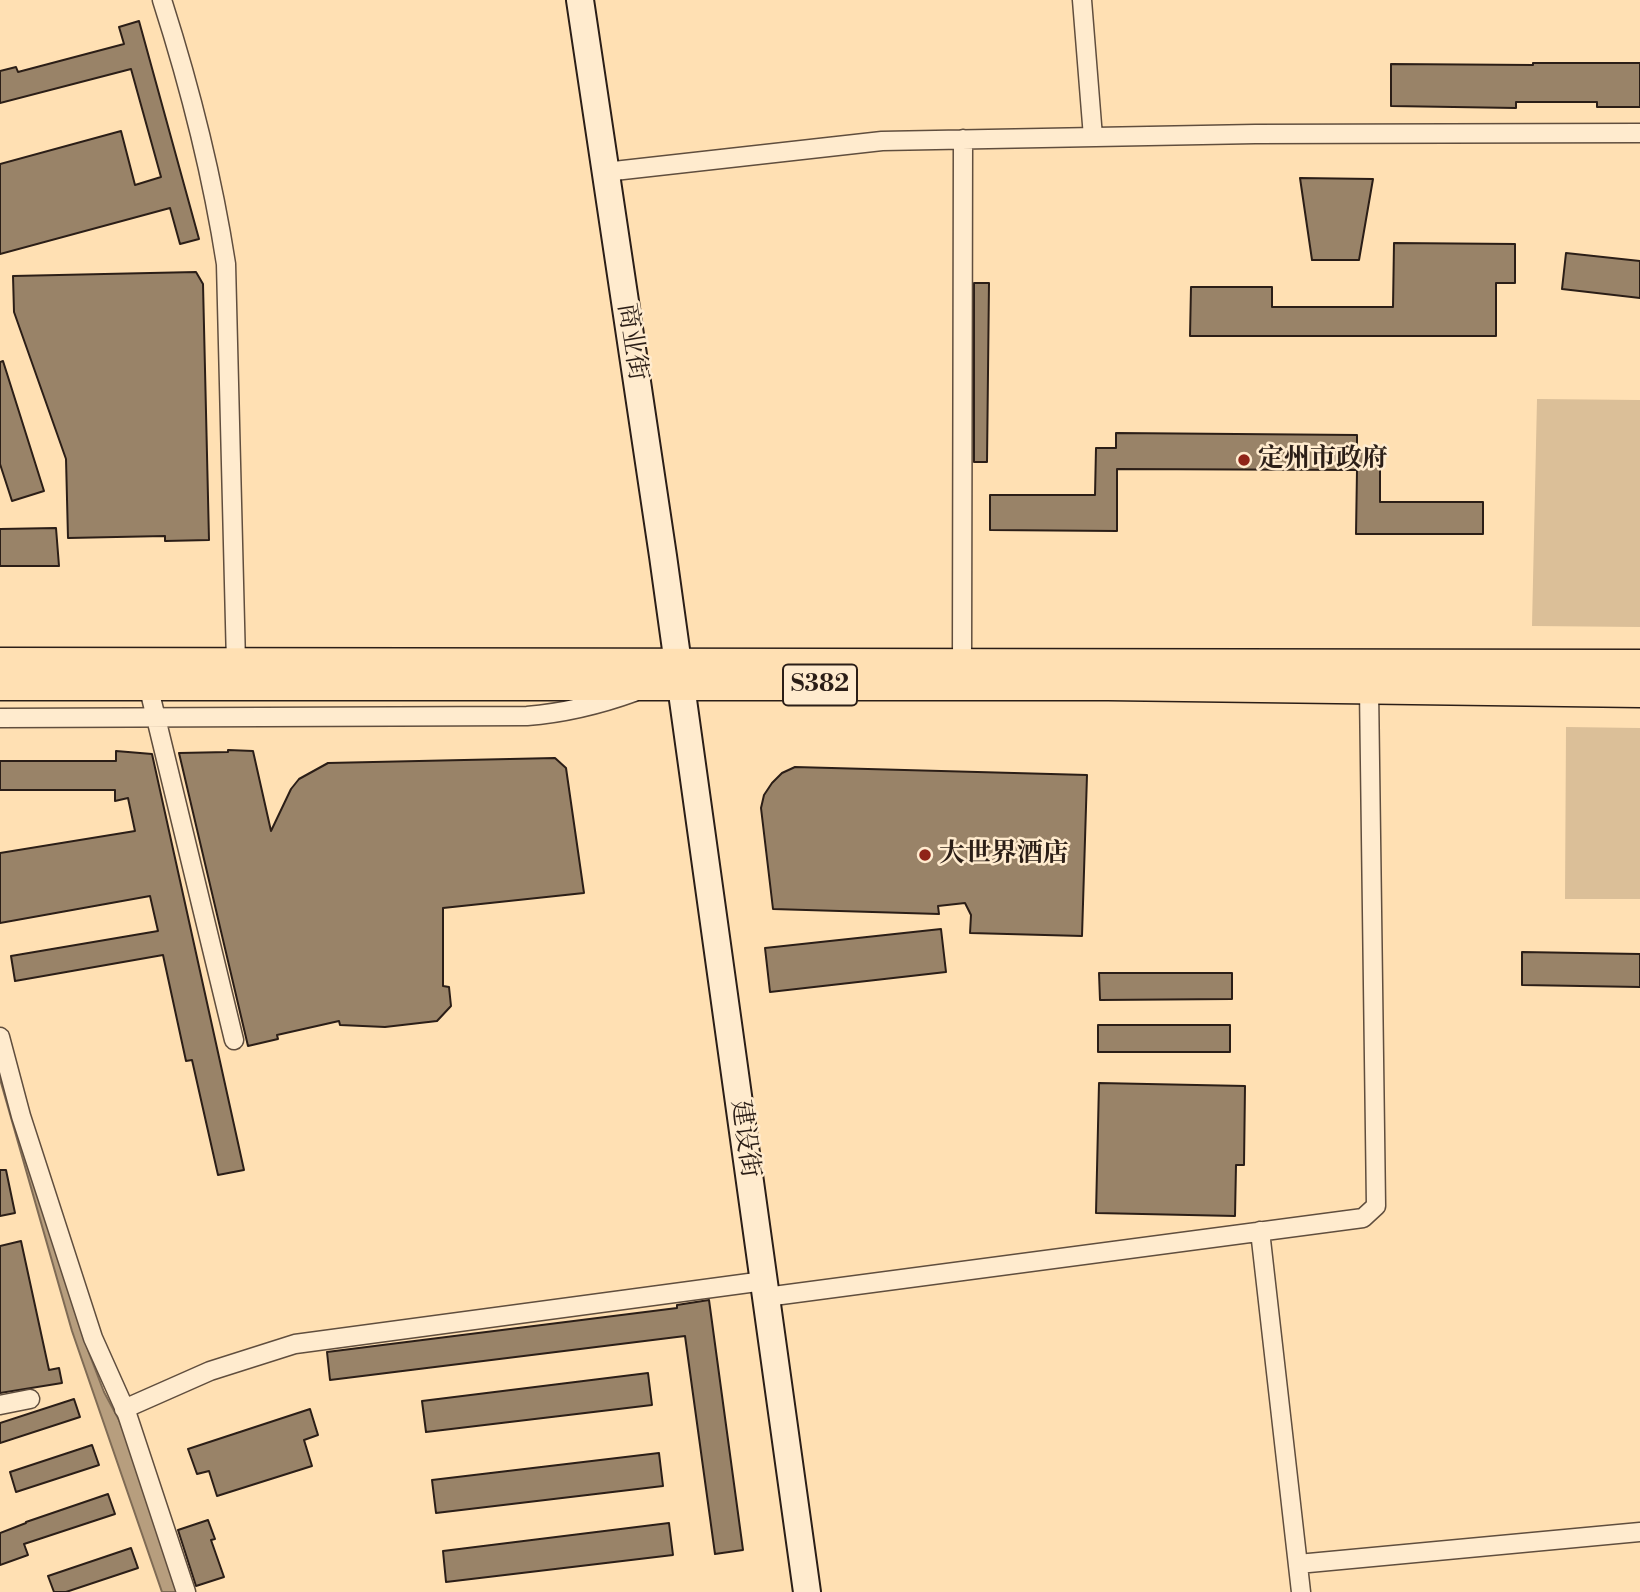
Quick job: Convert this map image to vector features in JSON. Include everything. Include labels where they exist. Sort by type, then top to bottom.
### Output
[{"type":"main road","name":"S382","points":[[0,663],[236,663],[671,678],[1640,692]]},
{"type":"main road","name":"S382","points":[[0,685],[671,678],[962,663],[1640,666]]},
{"type":"street","points":[[162,0],[188,79],[218,213],[226,264],[236,663]]},
{"type":"street","name":"商业街","points":[[580,0],[606,172],[671,678]]},
{"type":"street","points":[[1083,0],[1093,137]]},
{"type":"street","points":[[606,172],[882,141],[1255,134],[1640,133]]},
{"type":"street","points":[[962,663],[963,139]]},
{"type":"street","points":[[0,718],[527,716],[592,707],[671,678]]},
{"type":"street","name":"建设街","points":[[671,678],[765,1289],[807,1592]]},
{"type":"street","points":[[148,685],[234,1040]]},
{"type":"street","points":[[124,1409],[211,1371],[295,1344],[1363,1218],[1376,1206],[1369,689]]},
{"type":"street","points":[[0,1037],[21,1116],[93,1338],[124,1409],[186,1592]]},
{"type":"street","points":[[1260,1231],[1301,1592]]},
{"type":"street","points":[[0,1405],[30,1399]]},
{"type":"street","points":[[1298,1564],[1640,1532]]},
{"type":"shaded area","points":[[1537,399],[1640,400],[1640,627],[1532,626]]},
{"type":"shaded area","points":[[1566,727],[1640,728],[1640,899],[1565,899]]},
{"type":"shaded area","points":[[0,1044],[89,1353],[150,1500],[178,1592],[162,1592],[72,1331],[0,1079]]},
{"type":"building","points":[[139,21],[199,239],[180,244],[170,208],[0,254],[0,164],[121,131],[135,185],[161,177],[131,69],[0,103],[0,71],[16,67],[18,72],[124,44],[119,27]]},
{"type":"building","points":[[1640,63],[1640,107],[1597,107],[1597,102],[1516,102],[1516,108],[1391,106],[1391,64]]},
{"type":"building","points":[[1300,178],[1373,179],[1359,260],[1312,260]]},
{"type":"building","points":[[1394,243],[1515,244],[1515,283],[1496,283],[1496,336],[1190,336],[1191,287],[1272,287],[1272,307],[1393,307]]},
{"type":"building","points":[[1566,253],[1640,261],[1640,298],[1562,289]]},
{"type":"building","points":[[196,272],[203,284],[209,540],[165,541],[165,536],[68,538],[66,459],[14,312],[13,276]]},
{"type":"building","points":[[974,283],[989,283],[987,462],[974,462]]},
{"type":"building","points":[[3,361],[44,491],[12,501],[0,464],[0,362]]},
{"type":"building","points":[[1116,433],[1357,435],[1357,450],[1380,450],[1380,502],[1483,502],[1483,534],[1356,534],[1357,470],[1117,469],[1117,531],[990,530],[990,495],[1095,495],[1096,448],[1116,448]]},
{"type":"building","points":[[56,528],[59,566],[0,566],[0,529]]},
{"type":"building","points":[[116,751],[152,754],[244,1170],[218,1175],[192,1060],[186,1061],[163,955],[15,981],[11,956],[158,931],[150,896],[0,923],[0,853],[135,831],[128,798],[115,801],[115,790],[0,790],[0,761],[116,761]]},
{"type":"building","points":[[253,751],[271,831],[291,789],[299,779],[328,763],[555,758],[566,768],[584,893],[443,908],[443,986],[449,987],[451,1006],[437,1021],[385,1027],[340,1025],[339,1021],[277,1035],[278,1039],[248,1046],[179,753]]},
{"type":"building","name":"大世界酒店","points":[[795,767],[1087,775],[1082,936],[970,933],[971,915],[965,903],[938,906],[939,914],[773,909],[761,808],[764,795],[772,783],[782,773]]},
{"type":"building","points":[[941,929],[946,972],[770,992],[765,948]]},
{"type":"building","points":[[1522,952],[1640,954],[1640,987],[1522,985]]},
{"type":"building","points":[[1099,973],[1232,973],[1232,999],[1100,1000]]},
{"type":"building","points":[[1098,1025],[1230,1025],[1230,1052],[1098,1052]]},
{"type":"building","points":[[1099,1083],[1245,1086],[1244,1165],[1236,1165],[1235,1216],[1096,1213]]},
{"type":"building","points":[[0,1170],[6,1170],[15,1213],[0,1216]]},
{"type":"building","points":[[21,1241],[49,1370],[59,1368],[62,1383],[0,1393],[0,1246]]},
{"type":"building","points":[[709,1300],[743,1550],[715,1554],[685,1336],[330,1380],[327,1352],[677,1308],[677,1305]]},
{"type":"building","points":[[648,1373],[652,1405],[426,1432],[422,1401]]},
{"type":"building","points":[[74,1399],[80,1417],[0,1443],[0,1423]]},
{"type":"building","points":[[310,1409],[318,1435],[304,1440],[312,1466],[217,1496],[209,1471],[197,1474],[188,1449]]},
{"type":"building","points":[[92,1445],[99,1465],[16,1492],[10,1472]]},
{"type":"building","points":[[659,1453],[663,1486],[436,1513],[432,1480]]},
{"type":"building","points":[[108,1494],[115,1514],[24,1544],[28,1555],[0,1565],[0,1533]]},
{"type":"building","points":[[208,1520],[215,1539],[211,1540],[224,1577],[196,1586],[178,1530]]},
{"type":"building","points":[[669,1523],[673,1555],[446,1582],[443,1551]]},
{"type":"building","points":[[131,1548],[138,1568],[66,1592],[54,1592],[48,1576]]},
{"type":"place","name":"定州市政府","points":[[1244,460]]},
{"type":"place","name":"大世界酒店","points":[[925,855]]}]
